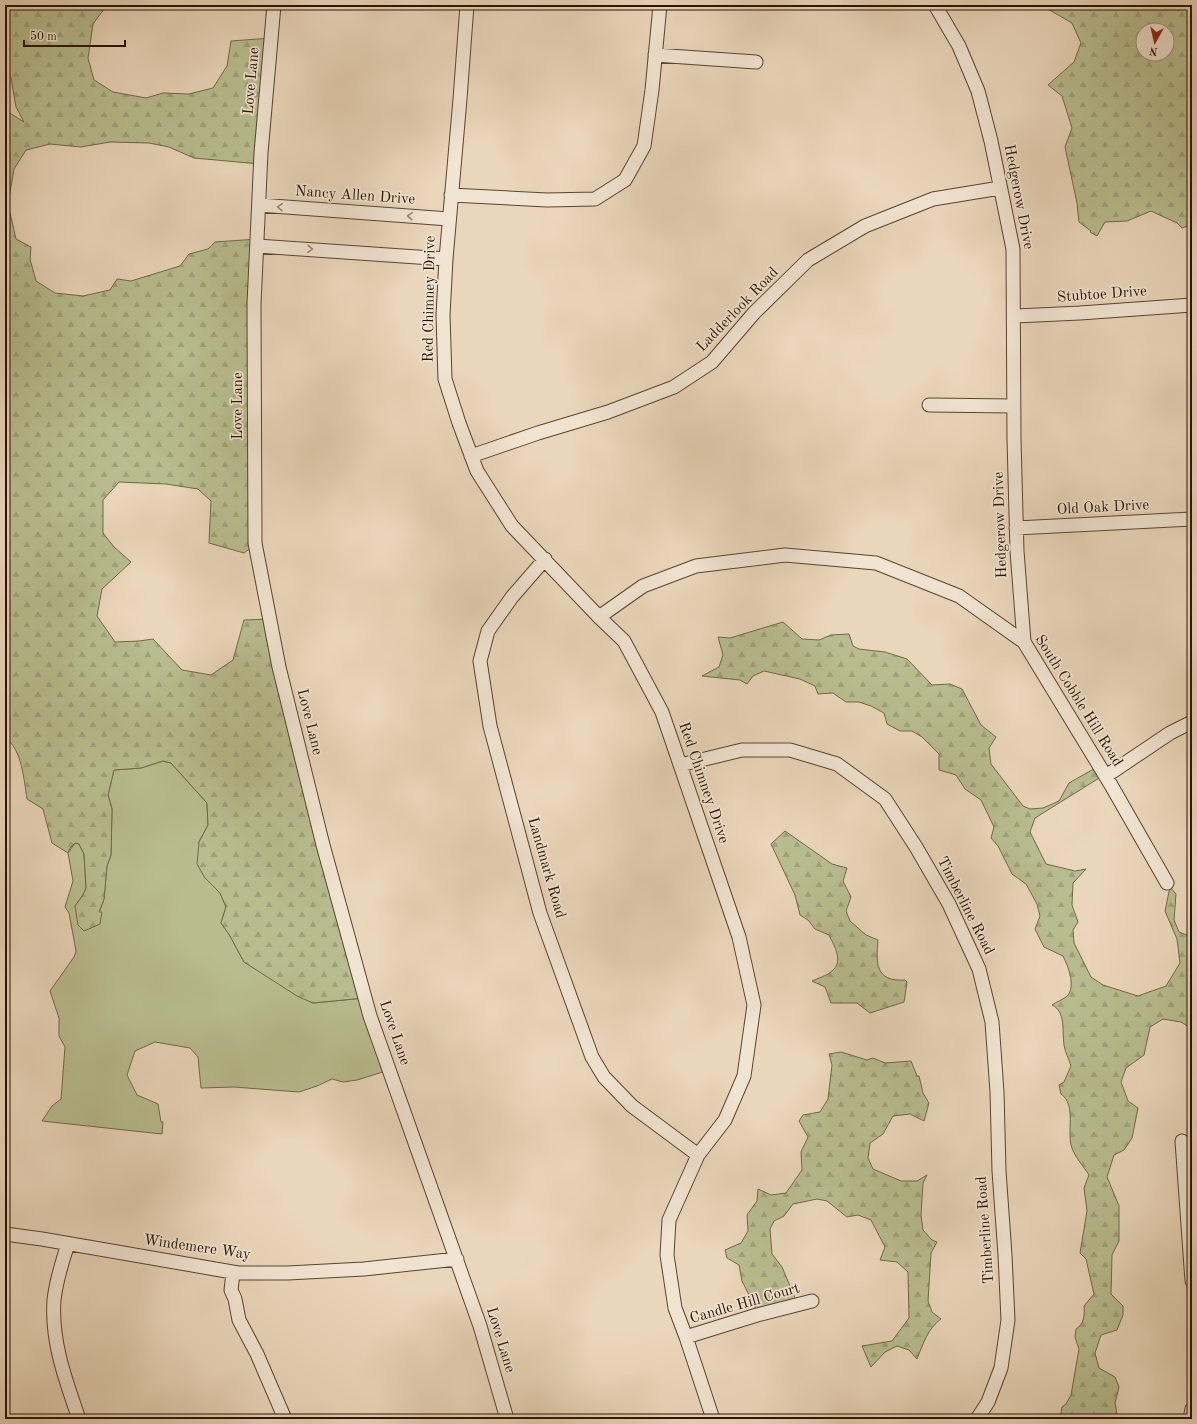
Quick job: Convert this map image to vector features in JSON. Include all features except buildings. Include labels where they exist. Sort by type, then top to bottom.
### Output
[{"type":"street","name":"Love Lane","points":[[274,5],[261,153],[254,304],[255,543],[276,651],[323,845],[370,1016],[480,1326],[507,1419]]},
{"type":"street","name":"Red Chimney Drive","points":[[467,5],[446,258],[443,315],[445,379],[477,471],[512,526],[624,641],[662,712],[739,937],[754,1005],[744,1076],[725,1120],[698,1155],[669,1220],[667,1255],[675,1308],[713,1419]]},
{"type":"street","points":[[451,195],[547,200],[595,199],[625,180],[644,146],[660,5]]},
{"type":"street","name":"Hedgerow Drive","points":[[935,5],[958,46],[978,91],[991,141],[1013,249],[1013,406],[1016,528],[1024,642]]},
{"type":"street","points":[[655,55],[756,62]]},
{"type":"street","name":"Ladderlook Road","points":[[471,456],[538,433],[608,412],[674,388],[712,362],[754,313],[808,260],[865,226],[933,199],[1000,188]]},
{"type":"street","name":"Nancy Allen Drive","points":[[259,205],[449,219]]},
{"type":"street","points":[[257,246],[446,258]]},
{"type":"street","name":"Stubtoe Drive","points":[[1014,316],[1192,305]]},
{"type":"street","points":[[929,405],[1013,406]]},
{"type":"street","name":"Old Oak Drive","points":[[1016,528],[1192,519]]},
{"type":"street","name":"South Cobble Hill Road","points":[[599,617],[643,586],[696,566],[785,555],[876,563],[959,596],[1024,642],[1106,776],[1167,883]]},
{"type":"street","name":"Landmark Road","points":[[545,559],[512,597],[488,631],[480,660],[490,726],[540,913],[592,1057],[604,1077],[632,1106],[698,1155]]},
{"type":"street","points":[[1106,776],[1170,733],[1192,722]]},
{"type":"street","name":"Timberline Road","points":[[680,765],[742,750],[790,750],[837,764],[885,799],[949,904],[979,969],[992,1022],[997,1092],[999,1171],[1008,1320],[1001,1368],[988,1402],[977,1419]]},
{"type":"street","points":[[1182,1141],[1192,1280]]},
{"type":"street","name":"Windemere Way","points":[[5,1234],[233,1273],[288,1273],[364,1269],[456,1259]]},
{"type":"street","points":[[68,1244],[54,1300],[56,1344],[67,1384],[79,1419]]},
{"type":"street","points":[[233,1273],[231,1290],[235,1299],[239,1320],[257,1354],[285,1419]]},
{"type":"street","name":"Candle Hill Court","points":[[686,1337],[812,1300]]},
{"type":"street","points":[[1190,1419],[1192,1409]]},
{"type":"green space","points":[[5,5],[107,5],[93,24],[88,58],[94,80],[113,92],[146,98],[163,93],[189,94],[213,88],[227,66],[231,41],[271,38],[260,164],[194,158],[169,147],[149,143],[110,142],[81,147],[50,144],[26,150],[14,169],[8,204],[16,239],[31,247],[30,259],[36,281],[55,293],[83,296],[110,290],[117,279],[131,281],[180,266],[189,254],[208,249],[215,242],[258,239],[256,544],[244,553],[209,543],[211,501],[198,489],[166,484],[119,482],[103,500],[103,533],[114,547],[131,562],[102,589],[97,616],[115,642],[153,639],[182,670],[211,675],[233,660],[244,620],[270,619],[364,998],[313,1003],[297,996],[244,962],[221,923],[226,907],[220,893],[205,878],[197,864],[199,842],[208,825],[207,803],[171,763],[163,761],[141,768],[114,770],[108,795],[112,809],[111,855],[107,866],[104,899],[99,912],[102,912],[100,924],[84,931],[78,925],[75,906],[86,888],[84,854],[79,844],[75,843],[70,848],[68,853],[52,843],[43,809],[27,799],[19,757],[11,743],[5,738],[5,152],[8,145],[5,134],[5,110],[24,122],[16,107],[11,78],[5,71]]},
{"type":"green space","points":[[1041,5],[1192,5],[1192,224],[1182,228],[1177,223],[1151,211],[1127,221],[1105,222],[1097,236],[1079,222],[1077,203],[1065,147],[1072,128],[1062,96],[1048,85],[1074,62],[1081,43],[1072,23]]},
{"type":"green space","points":[[783,622],[802,639],[819,640],[831,635],[849,634],[853,646],[859,649],[885,652],[907,659],[932,685],[950,684],[962,689],[981,725],[996,737],[989,748],[991,764],[1023,806],[1030,809],[1043,808],[1059,801],[1069,783],[1099,766],[1104,775],[1035,818],[1030,832],[1046,864],[1075,871],[1086,869],[1073,883],[1072,905],[1078,922],[1073,930],[1074,943],[1091,977],[1103,985],[1138,996],[1166,986],[1180,963],[1177,939],[1165,911],[1170,887],[1176,894],[1174,920],[1179,932],[1192,937],[1192,1029],[1181,1022],[1163,1019],[1150,1027],[1144,1055],[1126,1068],[1121,1082],[1128,1101],[1138,1108],[1132,1138],[1124,1150],[1114,1155],[1107,1177],[1119,1206],[1119,1241],[1112,1255],[1111,1294],[1123,1306],[1123,1315],[1117,1330],[1101,1335],[1095,1353],[1099,1368],[1115,1377],[1119,1387],[1115,1403],[1118,1419],[1060,1419],[1062,1407],[1066,1404],[1071,1395],[1079,1349],[1075,1337],[1076,1329],[1081,1325],[1084,1306],[1094,1294],[1086,1259],[1080,1253],[1087,1211],[1084,1188],[1089,1175],[1075,1155],[1070,1142],[1069,1105],[1061,1094],[1059,1085],[1064,1082],[1071,1066],[1063,1040],[1060,1012],[1052,1005],[1066,997],[1071,988],[1069,971],[1065,960],[1063,956],[1044,947],[1035,929],[1040,916],[1037,904],[1026,884],[1012,874],[998,846],[991,838],[994,827],[981,800],[965,789],[956,775],[939,770],[939,754],[922,737],[912,731],[900,731],[887,724],[884,713],[871,706],[859,702],[846,702],[833,693],[818,694],[815,686],[800,679],[764,671],[753,676],[747,684],[740,680],[702,676],[719,667],[723,655],[718,637],[730,638]]},
{"type":"green space","points":[[163,761],[171,763],[207,803],[208,825],[199,842],[205,878],[220,893],[226,907],[221,923],[244,962],[313,1003],[364,998],[389,1070],[357,1080],[343,1082],[332,1079],[299,1092],[234,1087],[201,1088],[198,1057],[190,1048],[155,1042],[135,1051],[127,1075],[137,1095],[158,1104],[161,1122],[163,1122],[162,1134],[42,1121],[52,1106],[61,1099],[65,1047],[59,1036],[59,1018],[50,991],[74,957],[76,951],[69,913],[65,907],[73,881],[68,853],[75,843],[79,844],[84,854],[86,888],[75,906],[99,913],[104,899],[107,866],[111,855],[112,809],[108,795],[114,770],[141,768]]},
{"type":"green space","points":[[785,831],[832,864],[847,868],[843,881],[851,897],[846,911],[850,921],[866,935],[878,940],[878,963],[883,974],[888,978],[905,980],[907,982],[904,1002],[870,1013],[857,1003],[831,1003],[825,987],[812,981],[832,971],[836,967],[838,958],[829,935],[815,929],[808,920],[800,915],[795,895],[771,844]]},
{"type":"green space","points":[[841,1052],[867,1060],[873,1058],[885,1063],[911,1061],[917,1076],[919,1076],[923,1093],[929,1103],[924,1121],[910,1114],[893,1116],[883,1134],[870,1143],[868,1158],[873,1169],[901,1181],[917,1181],[927,1175],[923,1183],[921,1215],[923,1230],[932,1240],[937,1242],[931,1253],[928,1301],[932,1312],[941,1319],[929,1332],[917,1359],[909,1350],[897,1346],[885,1352],[871,1367],[862,1346],[892,1341],[909,1318],[908,1272],[897,1262],[880,1260],[885,1247],[871,1220],[858,1215],[847,1217],[827,1201],[817,1199],[793,1204],[784,1216],[774,1221],[770,1229],[772,1254],[782,1267],[795,1298],[793,1301],[759,1315],[742,1281],[739,1265],[727,1258],[725,1250],[741,1243],[748,1231],[747,1215],[757,1201],[758,1189],[771,1195],[786,1193],[802,1170],[801,1152],[808,1137],[799,1121],[803,1115],[820,1112],[828,1099],[832,1065],[829,1054]]}]
